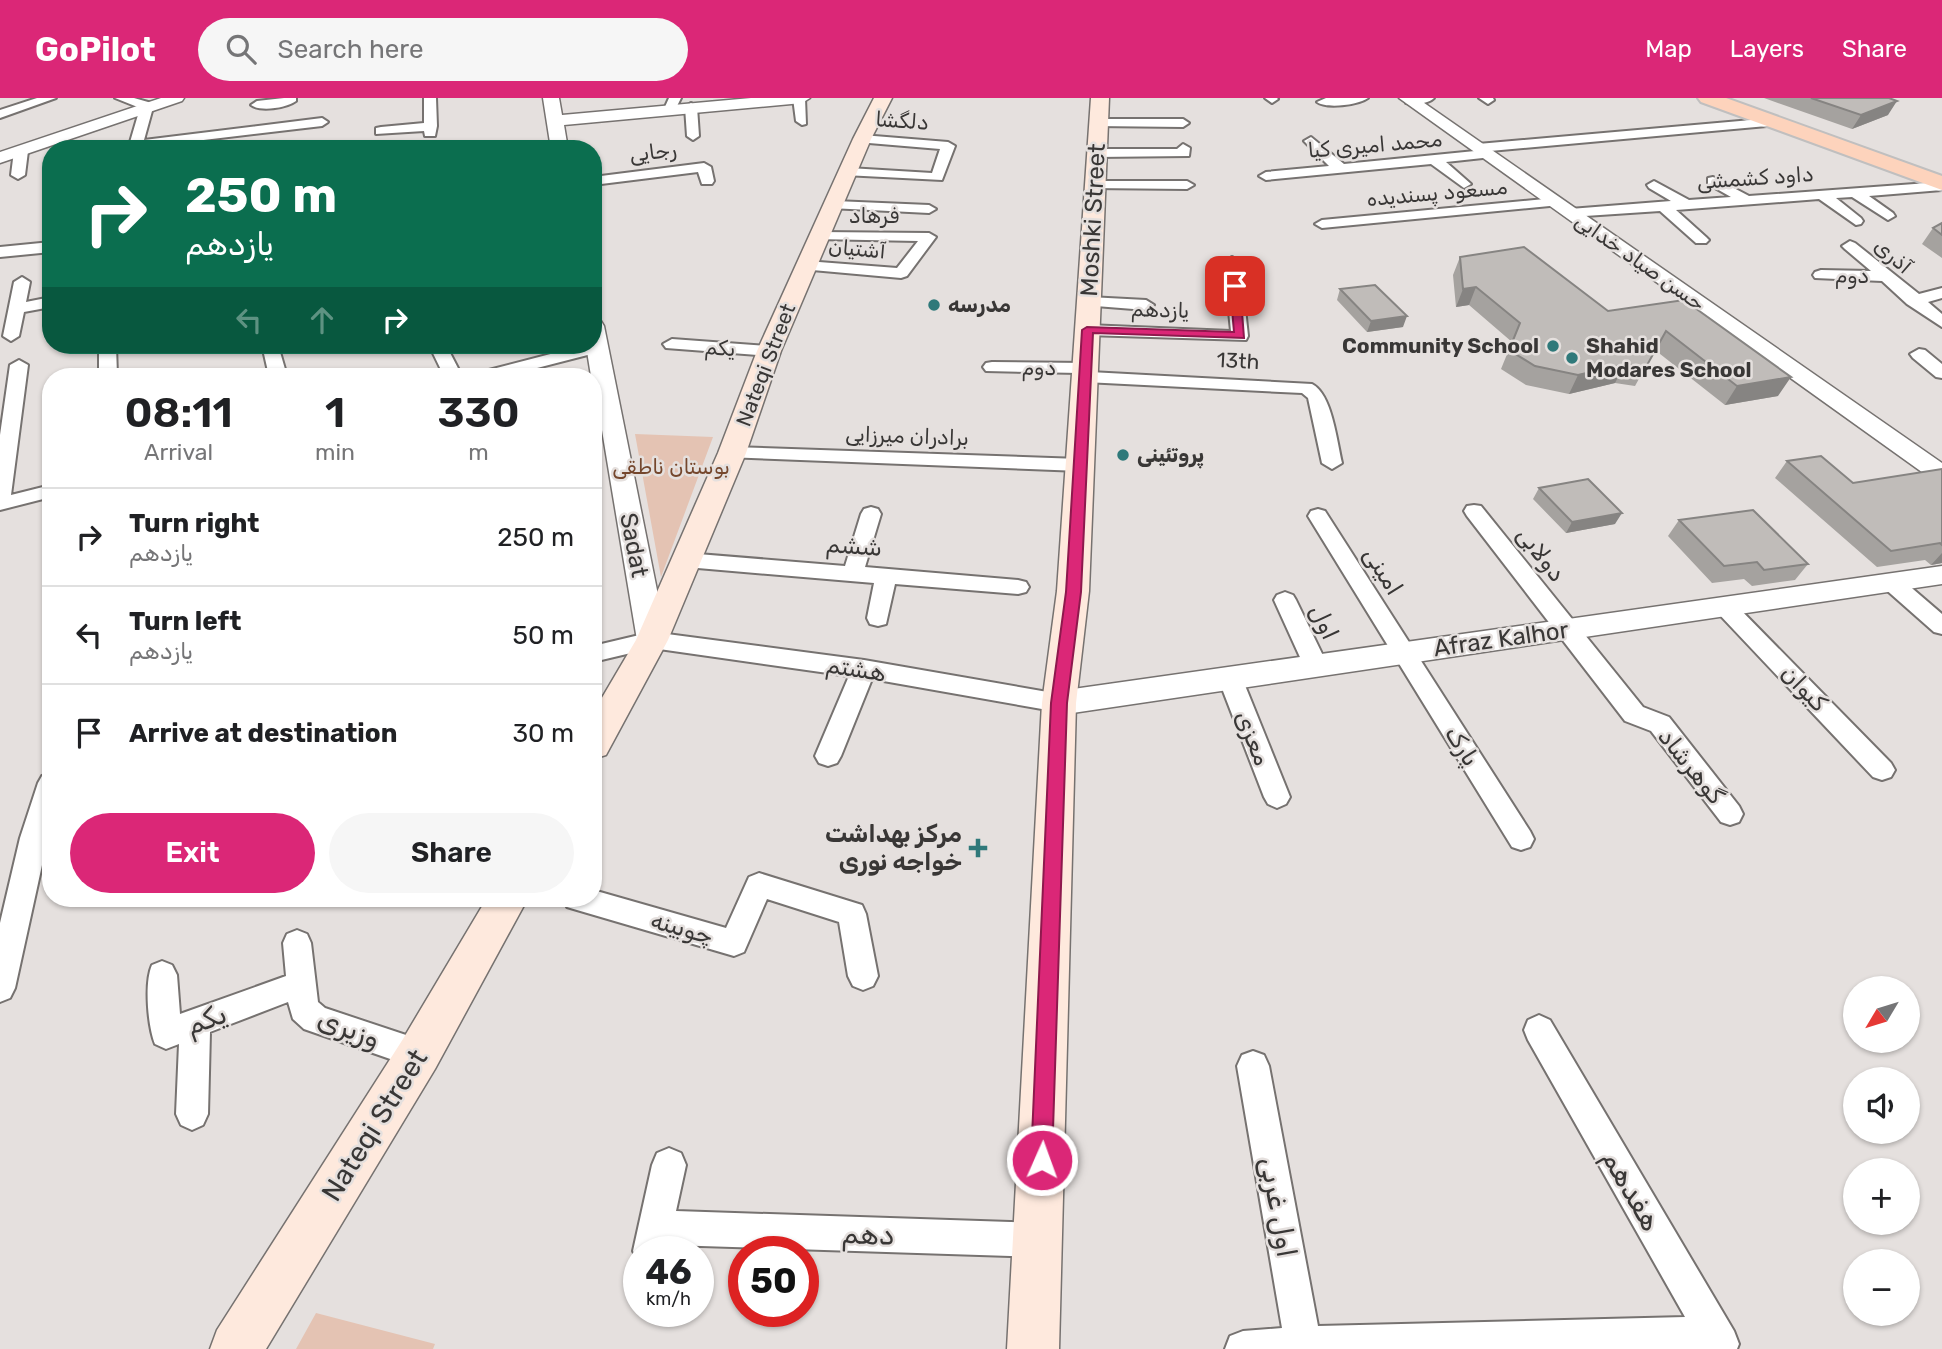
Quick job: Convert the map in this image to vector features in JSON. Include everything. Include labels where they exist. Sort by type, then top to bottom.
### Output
[{"type":"main road","name":"Nateqi Street","points":[[602,729],[652,640],[732,453],[769,351],[862,139],[883,98]]},
{"type":"main road","points":[[1708,98],[1942,185]]},
{"type":"main road","points":[[1731,98],[1942,174]]},
{"type":"main road","name":"Moshki Street","points":[[1033,1349],[1059,703],[1073,592],[1098,140]]},
{"type":"main road","name":"Nateqi Street","points":[[236,1349],[419,1054],[503,907]]},
{"type":"street","points":[[0,114],[50,98]]},
{"type":"street","points":[[121,98],[149,107]]},
{"type":"street","points":[[53,140],[176,98]]},
{"type":"street","points":[[257,105],[290,101],[290,98]]},
{"type":"street","points":[[381,131],[430,130],[430,98]]},
{"type":"street","points":[[551,98],[558,140]]},
{"type":"street","points":[[555,121],[672,104],[691,107],[800,98],[802,121]]},
{"type":"street","points":[[1323,102],[1362,98]]},
{"type":"street","name":"حسن صیاد خدایی","points":[[1415,99],[1483,151],[1942,475]]},
{"type":"street","points":[[137,140],[149,107]]},
{"type":"street","points":[[691,107],[693,136]]},
{"type":"street","points":[[187,140],[322,122]]},
{"type":"street","name":"محمد امیری کیا","points":[[1266,176],[1430,161],[1483,151],[1579,139],[1774,122]]},
{"type":"street","points":[[1098,140],[1183,123]]},
{"type":"street","points":[[1605,124],[1651,145]]},
{"type":"street","name":"دلگشا","points":[[849,172],[937,177],[948,146],[862,139]]},
{"type":"street","points":[[1579,139],[1595,150]]},
{"type":"street","points":[[1098,140],[1184,153],[1183,148]]},
{"type":"street","points":[[1098,140],[1187,185]]},
{"type":"street","points":[[1311,141],[1341,169]]},
{"type":"street","points":[[0,158],[42,144]]},
{"type":"street","points":[[1405,145],[1464,184]]},
{"type":"street","points":[[18,175],[21,151]]},
{"type":"street","points":[[667,154],[673,171]]},
{"type":"street","name":"رجایی","points":[[602,180],[704,167],[707,181]]},
{"type":"street","points":[[1713,181],[1746,200]]},
{"type":"street","points":[[1654,185],[1686,204]]},
{"type":"street","name":"داود کشمشی","points":[[1563,208],[1664,206],[1942,185]]},
{"type":"street","points":[[1855,192],[1888,216]]},
{"type":"street","points":[[1823,195],[1856,221]]},
{"type":"street","points":[[835,205],[929,209]]},
{"type":"street","points":[[1664,206],[1701,240]]},
{"type":"street","name":"مسعود پسندیده","points":[[1322,225],[1563,208]]},
{"type":"street","name":"فرهاد","points":[[819,236],[929,237]]},
{"type":"street","name":"آشتیان","points":[[806,266],[901,273],[929,237]]},
{"type":"street","name":"آذری","points":[[1850,246],[1883,276],[1942,322]]},
{"type":"street","points":[[0,252],[42,248]]},
{"type":"street","name":"یازدهم","points":[[1088,316],[1240,336],[1232,262]]},
{"type":"street","name":"دوم","points":[[1821,275],[1883,276]]},
{"type":"street","points":[[10,336],[22,282]]},
{"type":"street","points":[[1913,300],[1942,293]]},
{"type":"street","points":[[17,309],[42,304]]},
{"type":"street","points":[[1088,316],[1146,305]]},
{"type":"street","name":"یکم","points":[[672,344],[769,351]]},
{"type":"street","points":[[509,368],[546,354]]},
{"type":"street","points":[[1919,354],[1942,373]]},
{"type":"street","points":[[19,365],[0,504],[42,493]]},
{"type":"street","name":"دوم","points":[[992,367],[1085,372]]},
{"type":"street","name":"13th","points":[[1085,372],[1306,388],[1317,398],[1332,463]]},
{"type":"street","name":"Sadat","points":[[602,373],[652,640]]},
{"type":"street","name":"برادران میرزایی","points":[[732,453],[1080,466]]},
{"type":"street","name":"دولابی","points":[[1474,511],[1566,630]]},
{"type":"street","points":[[853,573],[871,514]]},
{"type":"street","name":"امینی","points":[[1318,516],[1404,653]]},
{"type":"street","name":"ششم","points":[[686,560],[1018,587]]},
{"type":"street","points":[[878,618],[886,575]]},
{"type":"street","name":"Afraz Kalhor","points":[[1059,703],[1942,575]]},
{"type":"street","points":[[1891,583],[1942,626]]},
{"type":"street","name":"اول","points":[[1285,600],[1316,666]]},
{"type":"street","name":"کیوان","points":[[1725,607],[1882,770]]},
{"type":"street","name":"گوهرشاد","points":[[1566,630],[1633,714],[1660,723],[1730,814]]},
{"type":"street","points":[[602,652],[652,640]]},
{"type":"street","name":"هشتم","points":[[652,640],[864,669],[1059,703]]},
{"type":"street","name":"پارک","points":[[1404,653],[1521,839]]},
{"type":"street","points":[[828,755],[864,669]]},
{"type":"street","name":"معزی","points":[[1230,678],[1277,797]]},
{"type":"street","points":[[0,988],[42,835]]},
{"type":"street","name":"چوبینه","points":[[602,905],[734,943],[760,885],[852,914],[863,976]]},
{"type":"street","name":"وزیری","points":[[297,943],[304,1009],[314,1019],[419,1054]]},
{"type":"street","name":"یکم","points":[[162,975],[166,1034],[301,984]]},
{"type":"street","points":[[192,1114],[195,1023]]},
{"type":"street","name":"هفدهم","points":[[1539,1030],[1720,1342]]},
{"type":"street","name":"اول غربی","points":[[1253,1066],[1304,1347]]},
{"type":"street","name":"دهم","points":[[654,1236],[669,1165]]},
{"type":"street","name":"دهم","points":[[714,1239],[1038,1240]]},
{"type":"street","points":[[1243,1349],[1720,1342]]},
{"type":"green space","name":"بوستان ناطقی","points":[[635,434],[713,437],[661,577]]},
{"type":"green space","points":[[316,1313],[435,1344],[433,1349],[296,1349]]},
{"type":"building","points":[[1811,98],[1889,98],[1897,101],[1861,115]]},
{"type":"building","points":[[1942,223],[1942,235],[1933,228]]},
{"type":"building","points":[[1524,247],[1608,311],[1684,300],[1791,377],[1737,386],[1666,331],[1646,367],[1625,364],[1578,375],[1535,366],[1509,350],[1520,323],[1476,287],[1463,289],[1460,257]]},
{"type":"building","points":[[1375,285],[1407,316],[1371,321],[1340,289]]},
{"type":"building","points":[[1821,456],[1853,483],[1942,469],[1942,545],[1940,543],[1891,551],[1787,461]]},
{"type":"building","points":[[1588,479],[1622,513],[1572,522],[1539,488]]},
{"type":"building","points":[[1753,510],[1808,564],[1764,570],[1757,562],[1724,566],[1679,520]]},
{"type":"place","name":"مدرسه","points":[[934,305]]},
{"type":"place","name":"Community School","points":[[1553,346]]},
{"type":"place","name":"Shahid Modares School","points":[[1572,358]]},
{"type":"place","name":"پروتئینی","points":[[1123,455]]},
{"type":"place","name":"مرکز بهداشت خواجه نوری","points":[[978,848]]},
{"type":"route","points":[[1042,1160],[1059,703],[1073,592],[1087,330],[1240,336],[1235,286]]}]
